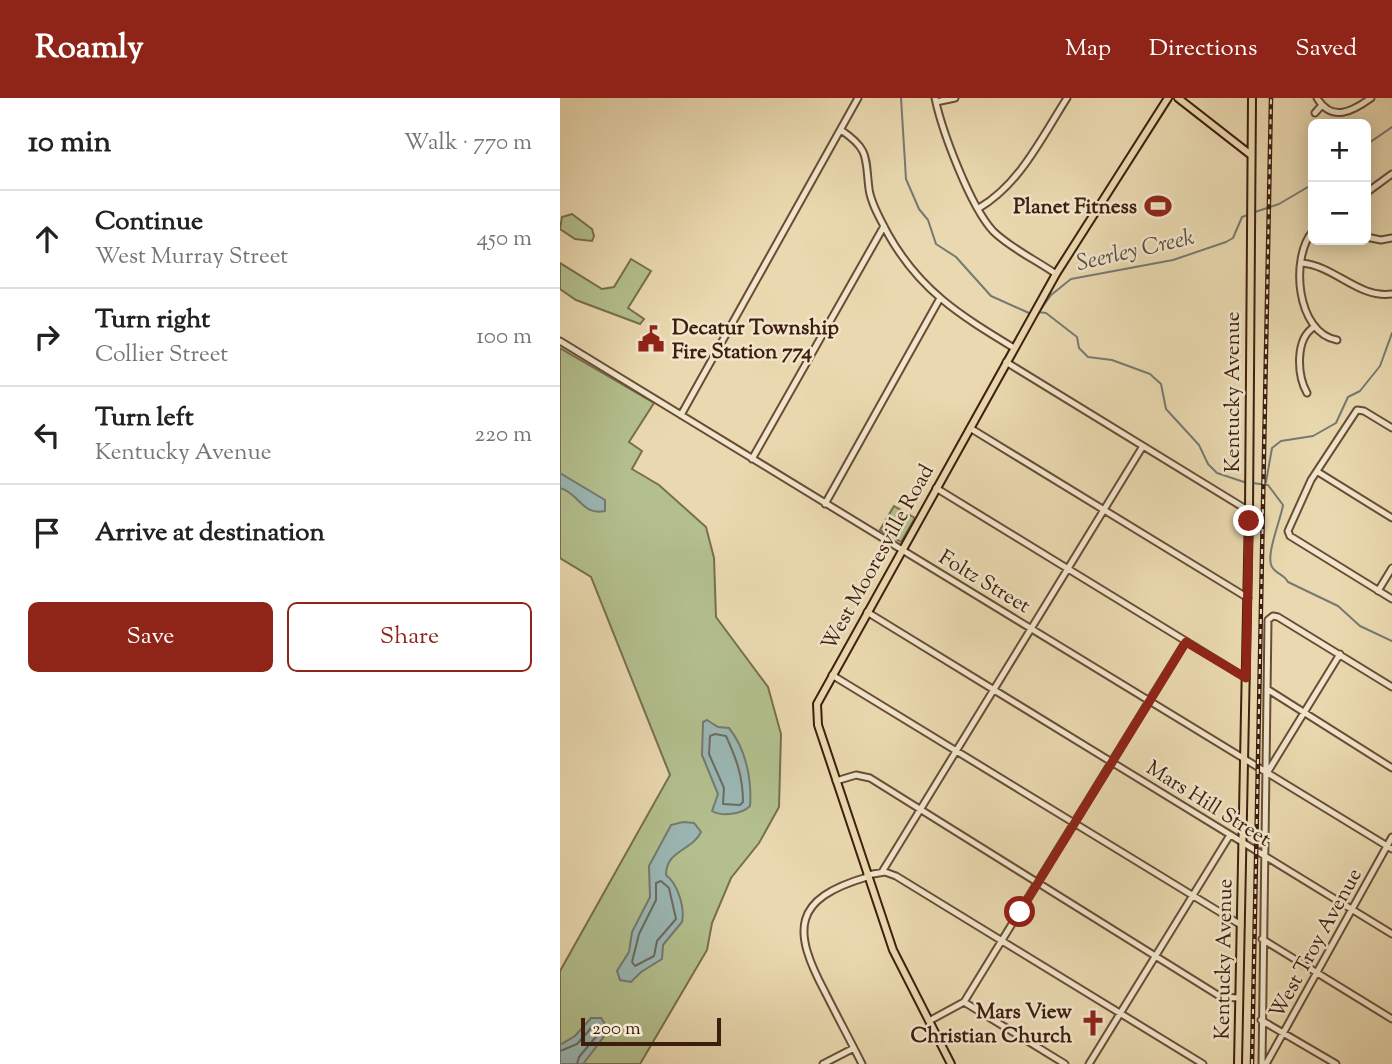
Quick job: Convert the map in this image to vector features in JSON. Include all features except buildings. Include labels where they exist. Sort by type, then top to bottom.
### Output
[{"type":"main road","name":"West Mooresville Road","points":[[951,1064],[897,959],[867,876],[816,715],[819,696],[1056,274],[1168,98]]},
{"type":"main road","points":[[1178,98],[1251,155]]},
{"type":"main road","name":"Kentucky Avenue","points":[[1238,1064],[1248,598],[1252,98]]},
{"type":"street","points":[[681,415],[858,98]]},
{"type":"street","points":[[955,98],[936,100],[944,134],[979,208],[999,236],[1056,274]]},
{"type":"street","points":[[979,208],[996,197],[1013,180],[1067,98]]},
{"type":"street","points":[[1317,98],[1331,111],[1344,113],[1371,98]]},
{"type":"street","points":[[1315,113],[1322,105]]},
{"type":"street","points":[[841,130],[864,151],[870,196],[884,226],[909,266],[939,300],[1014,348]]},
{"type":"street","points":[[1371,189],[1392,174]]},
{"type":"street","points":[[752,459],[884,226]]},
{"type":"street","points":[[1371,238],[1392,238]]},
{"type":"street","points":[[1308,239],[1304,246],[1302,263],[1303,301],[1314,327],[1324,337],[1337,340]]},
{"type":"street","points":[[1302,263],[1326,268],[1367,292],[1392,294]]},
{"type":"street","points":[[825,504],[939,300]]},
{"type":"street","points":[[1307,393],[1302,376],[1301,345],[1304,335],[1314,327]]},
{"type":"street","name":"Foltz Street","points":[[560,341],[1389,847]]},
{"type":"street","points":[[1006,362],[1249,511]]},
{"type":"street","points":[[1392,428],[1364,411],[1357,410],[1311,480],[1288,531],[1290,536],[1392,599]]},
{"type":"street","points":[[970,428],[1248,598]]},
{"type":"street","points":[[881,872],[1143,446]]},
{"type":"street","points":[[1318,472],[1392,518]]},
{"type":"street","points":[[936,488],[1246,678]]},
{"type":"street","points":[[1378,591],[1392,568]]},
{"type":"street","name":"Mars Hill Street","points":[[866,612],[1392,934]]},
{"type":"street","points":[[1264,1064],[1262,939],[1268,620],[1272,616],[1278,617],[1392,687]]},
{"type":"street","points":[[929,1021],[964,1002],[1186,642]]},
{"type":"street","points":[[1266,772],[1340,654]]},
{"type":"street","points":[[831,674],[1241,925]]},
{"type":"street","points":[[1267,689],[1392,768]]},
{"type":"street","points":[[836,781],[857,775],[869,778],[1221,996],[1239,998]]},
{"type":"street","points":[[1089,1064],[1230,835]]},
{"type":"street","name":"West Troy Avenue","points":[[1264,1064],[1389,847],[1392,836]]},
{"type":"street","points":[[862,1064],[807,958],[803,937],[807,916],[821,898],[845,883],[881,872],[899,878],[1203,1064]]},
{"type":"street","points":[[1262,939],[1392,1019]]},
{"type":"street","points":[[964,1002],[1065,1064]]},
{"type":"street","points":[[1264,1021],[1336,1064]]},
{"type":"street","points":[[823,1064],[854,1048]]},
{"type":"green space","points":[[572,214],[592,229],[592,241],[575,239],[560,229],[562,217]]},
{"type":"green space","points":[[631,259],[651,271],[628,308],[644,319],[640,324],[576,300],[560,289],[560,263],[602,289],[614,287]]},
{"type":"green space","points":[[560,348],[654,403],[629,442],[642,451],[632,469],[659,485],[706,527],[714,558],[716,617],[768,687],[781,734],[779,807],[759,843],[731,878],[712,923],[707,950],[640,1064],[560,1064],[560,971],[670,775],[591,577],[560,558]]},
{"type":"green space","points":[[894,506],[915,518],[901,542],[880,530]]},
{"type":"water","points":[[560,473],[605,500],[605,511],[591,510],[560,488]]},
{"type":"water","points":[[707,720],[718,727],[729,728],[744,755],[749,775],[750,806],[737,813],[712,811],[718,794],[702,755],[703,722]]},
{"type":"water","points":[[694,823],[701,832],[692,843],[670,860],[667,867],[666,875],[680,897],[682,922],[663,945],[662,959],[631,982],[620,980],[617,971],[629,952],[632,932],[650,897],[649,866],[671,825]]},
{"type":"water","points":[[591,1018],[601,1018],[609,1030],[583,1064],[560,1064],[560,1045],[575,1036]]},
{"type":"waterway","points":[[901,98],[906,179],[919,209],[928,220],[936,244],[956,257],[991,296],[1029,313]]},
{"type":"waterway","name":"Seerley Creek","points":[[1371,142],[1392,127]]},
{"type":"waterway","name":"Seerley Creek","points":[[1255,212],[1279,204],[1308,187]]},
{"type":"waterway","name":"Seerley Creek","points":[[1039,312],[1051,295],[1071,279],[1173,260],[1226,242],[1233,238],[1242,217],[1250,214]]},
{"type":"waterway","points":[[1038,312],[1046,313],[1077,337],[1079,348],[1088,357],[1112,360],[1150,374],[1161,384],[1166,409],[1199,445],[1208,464],[1217,473],[1247,483]]},
{"type":"waterway","points":[[1266,482],[1272,448],[1281,441],[1313,436],[1336,423],[1348,397],[1360,391],[1380,366],[1392,333]]},
{"type":"waterway","points":[[1252,483],[1268,485],[1283,505],[1270,555],[1272,567],[1288,582],[1338,606],[1360,626],[1392,641]]},
{"type":"railway","points":[[1252,1064],[1271,98]]},
{"type":"place","name":"Planet Fitness","points":[[1158,206]]},
{"type":"place","name":"Decatur Township Fire Station 774","points":[[651,339]]},
{"type":"place","name":"Mars View Christian Church","points":[[1093,1023]]},
{"type":"route","points":[[1020,912],[1186,642],[1246,678],[1249,521]]}]
